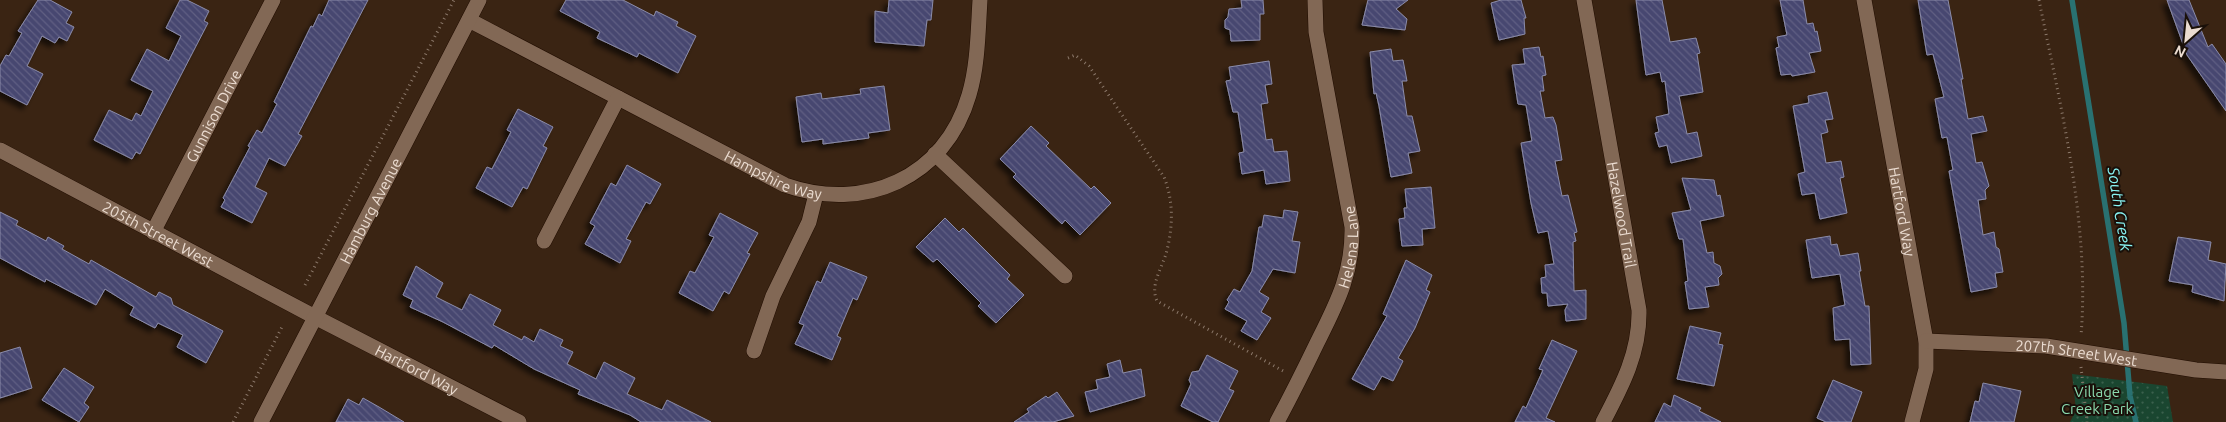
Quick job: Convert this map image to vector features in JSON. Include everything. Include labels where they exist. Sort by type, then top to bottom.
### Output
[{"type":"street","name":"Gunnison Drive","points":[[153,232],[273,0]]},
{"type":"street","name":"Hamburg Avenue","points":[[260,422],[479,0]]},
{"type":"street","name":"Hampshire Way","points":[[469,20],[775,180],[816,194],[842,196],[873,192],[904,179],[936,154],[957,125],[969,95],[980,0]]},
{"type":"street","name":"Helena Lane","points":[[1277,422],[1343,291],[1350,265],[1353,240],[1316,32],[1315,0]]},
{"type":"street","name":"Hazelwood Trail","points":[[1584,0],[1639,310],[1639,330],[1630,368],[1603,422]]},
{"type":"street","name":"Hartford Way","points":[[1864,0],[1926,341],[1926,369],[1912,422]]},
{"type":"street","points":[[544,241],[618,98]]},
{"type":"street","name":"205th Street West","points":[[0,150],[315,317]]},
{"type":"street","points":[[936,154],[1065,276]]},
{"type":"street","points":[[754,351],[773,296],[809,222],[816,194]]},
{"type":"street","name":"Hartford Way","points":[[315,317],[519,422]]},
{"type":"street","name":"207th Street West","points":[[1926,341],[2046,346],[2196,370],[2226,372]]},
{"type":"path","points":[[305,285],[454,0]]},
{"type":"path","points":[[2039,0],[2069,151],[2077,212],[2086,352],[2088,422]]},
{"type":"path","points":[[1068,58],[1075,55],[1090,66],[1164,177],[1168,187],[1171,202],[1171,224],[1166,254],[1153,292],[1156,302],[1299,379]]},
{"type":"path","points":[[234,422],[282,328]]},
{"type":"green space","name":"Village Creek Park","points":[[2072,374],[2167,386],[2173,422],[2070,422],[2076,410]]},
{"type":"building","points":[[38,0],[50,0],[72,12],[66,23],[74,27],[67,41],[59,37],[55,43],[42,36],[27,66],[43,74],[27,105],[0,91],[0,66],[6,55],[9,56],[22,33],[18,31]]},
{"type":"building","points":[[180,0],[187,0],[209,11],[204,21],[208,23],[140,154],[136,152],[132,159],[94,140],[109,110],[132,121],[136,113],[141,116],[153,91],[131,80],[147,49],[169,61],[181,36],[166,28]]},
{"type":"building","points":[[329,0],[368,0],[298,134],[302,136],[285,166],[269,158],[255,187],[267,193],[252,223],[221,207],[225,200],[223,198],[257,130],[262,133],[277,104],[274,102],[311,26],[313,27],[319,14],[322,16]]},
{"type":"building","points":[[566,0],[623,0],[654,16],[656,11],[678,22],[676,26],[696,36],[678,73],[639,53],[637,57],[597,38],[600,32],[560,11]]},
{"type":"building","points":[[889,0],[933,0],[931,20],[927,20],[924,46],[875,42],[875,11],[888,13]]},
{"type":"building","points":[[1241,0],[1263,0],[1264,14],[1260,14],[1260,40],[1231,41],[1230,30],[1225,28],[1225,20],[1228,17],[1229,9],[1242,8]]},
{"type":"building","points":[[1368,0],[1408,0],[1396,9],[1407,19],[1405,30],[1362,25]]},
{"type":"building","points":[[1501,0],[1521,0],[1526,18],[1524,18],[1525,34],[1499,40],[1491,3]]},
{"type":"building","points":[[1636,0],[1662,0],[1670,42],[1696,38],[1700,53],[1697,54],[1703,92],[1679,96],[1687,134],[1697,132],[1702,156],[1671,163],[1667,145],[1659,147],[1655,133],[1659,132],[1656,117],[1669,114],[1665,81],[1662,82],[1660,72],[1646,75]]},
{"type":"building","points":[[1780,0],[1803,0],[1807,24],[1813,23],[1815,32],[1817,31],[1821,51],[1809,53],[1815,72],[1792,76],[1791,74],[1781,75],[1776,48],[1779,47],[1777,37],[1787,35]]},
{"type":"building","points":[[1918,0],[1948,0],[1963,79],[1961,79],[1968,119],[1983,116],[1987,131],[1971,134],[1976,163],[1982,162],[1989,186],[1985,190],[1986,199],[1978,200],[1983,235],[1994,232],[1996,247],[1999,249],[2003,272],[1995,273],[1997,287],[1971,292],[1949,171],[1953,170],[1947,137],[1942,138],[1935,99],[1944,97],[1933,54],[1927,55]]},
{"type":"building","points":[[2167,0],[2189,0],[2208,47],[2212,44],[2226,64],[2226,111],[2187,55]]},
{"type":"building","points":[[1539,47],[1541,57],[1543,56],[1546,75],[1542,76],[1544,91],[1540,91],[1545,118],[1553,117],[1556,125],[1562,160],[1555,161],[1562,196],[1568,195],[1577,232],[1574,233],[1576,241],[1573,242],[1574,291],[1586,290],[1586,319],[1566,321],[1565,310],[1568,304],[1548,306],[1547,293],[1542,293],[1541,278],[1546,277],[1545,265],[1554,264],[1548,231],[1538,233],[1531,203],[1521,143],[1532,141],[1526,105],[1518,104],[1512,65],[1525,64],[1523,49]]},
{"type":"building","points":[[1391,49],[1393,61],[1403,60],[1407,81],[1402,81],[1407,116],[1412,116],[1420,151],[1408,153],[1412,173],[1391,177],[1379,106],[1376,93],[1374,94],[1370,52]]},
{"type":"building","points":[[1269,61],[1272,84],[1265,85],[1268,103],[1261,104],[1266,140],[1272,139],[1274,152],[1287,151],[1290,181],[1266,184],[1264,170],[1242,174],[1239,153],[1244,152],[1238,112],[1233,112],[1226,81],[1231,80],[1229,67]]},
{"type":"building","points":[[884,86],[890,130],[868,133],[869,138],[823,144],[823,139],[802,142],[796,97],[821,93],[822,99],[861,94],[860,89]]},
{"type":"building","points":[[1827,92],[1833,119],[1825,120],[1828,132],[1821,134],[1826,163],[1841,161],[1844,177],[1840,178],[1847,213],[1820,219],[1815,193],[1802,195],[1798,174],[1805,172],[1793,106],[1809,103],[1808,96]]},
{"type":"building","points":[[518,109],[553,127],[543,146],[547,148],[527,189],[523,187],[512,207],[476,188],[487,167],[492,169],[511,132],[507,130]]},
{"type":"building","points":[[1031,126],[1049,143],[1046,146],[1091,189],[1094,186],[1111,203],[1080,235],[1065,220],[1062,224],[1013,177],[1016,174],[1000,159]]},
{"type":"building","points":[[627,165],[661,184],[650,204],[646,202],[626,239],[631,241],[620,263],[585,244],[595,226],[590,223],[611,183],[616,186]]},
{"type":"building","points":[[1682,178],[1714,180],[1717,196],[1720,195],[1724,216],[1700,221],[1707,253],[1713,252],[1714,263],[1720,266],[1722,274],[1718,278],[1719,285],[1705,287],[1709,307],[1689,309],[1685,282],[1688,281],[1683,239],[1679,239],[1672,213],[1691,210]]},
{"type":"building","points":[[1431,187],[1435,228],[1422,229],[1423,245],[1402,246],[1399,219],[1405,218],[1404,208],[1407,208],[1405,189]]},
{"type":"building","points":[[1284,210],[1298,212],[1292,241],[1300,242],[1295,273],[1273,269],[1259,292],[1269,298],[1261,312],[1271,318],[1257,340],[1241,331],[1247,321],[1225,309],[1229,302],[1227,300],[1234,289],[1240,292],[1252,271],[1259,227],[1262,227],[1264,215],[1283,218]]},
{"type":"building","points":[[0,212],[18,221],[16,225],[46,241],[48,237],[64,246],[62,249],[89,264],[91,260],[156,297],[159,292],[171,298],[173,305],[223,331],[206,363],[177,347],[183,335],[158,323],[155,328],[130,315],[134,307],[105,289],[96,305],[46,279],[45,282],[0,258]]},
{"type":"building","points":[[720,213],[758,233],[747,253],[750,254],[729,294],[724,291],[713,311],[679,293],[690,271],[695,273],[714,237],[709,235]]},
{"type":"building","points":[[945,218],[959,232],[963,228],[1010,275],[1007,279],[1024,295],[996,323],[978,306],[981,303],[937,259],[933,262],[916,247]]},
{"type":"building","points":[[1830,236],[1831,245],[1837,244],[1840,256],[1858,253],[1865,306],[1869,306],[1871,364],[1851,365],[1850,339],[1835,340],[1833,308],[1845,305],[1840,274],[1812,278],[1806,240]]},
{"type":"building","points":[[2178,237],[2211,242],[2208,260],[2226,264],[2224,301],[2192,292],[2193,285],[2169,281]]},
{"type":"building","points":[[1406,260],[1432,275],[1426,290],[1430,292],[1415,328],[1398,358],[1403,361],[1393,381],[1382,376],[1374,390],[1352,379],[1387,316],[1383,314]]},
{"type":"building","points":[[830,262],[867,277],[857,300],[853,298],[837,336],[841,338],[832,360],[795,344],[804,325],[799,323],[817,281],[821,283]]},
{"type":"building","points":[[416,266],[443,283],[436,297],[462,310],[470,294],[501,310],[493,325],[522,340],[524,336],[534,342],[540,329],[563,340],[560,346],[573,352],[567,364],[596,379],[604,362],[635,378],[627,394],[662,410],[667,400],[711,422],[641,422],[630,415],[578,394],[580,390],[534,369],[494,345],[492,348],[410,307],[413,300],[403,295]]},
{"type":"building","points":[[1690,326],[1721,333],[1718,344],[1723,345],[1714,386],[1677,379]]},
{"type":"building","points":[[1552,340],[1577,351],[1546,418],[1555,422],[1515,422],[1523,406],[1526,408],[1543,370],[1539,369]]},
{"type":"building","points":[[20,347],[32,388],[0,398],[0,353]]},
{"type":"building","points":[[1207,355],[1238,371],[1229,389],[1234,391],[1218,422],[1213,422],[1181,406],[1191,384],[1189,380],[1192,372],[1199,371]]},
{"type":"building","points":[[1120,360],[1123,373],[1141,369],[1145,396],[1090,412],[1085,392],[1098,389],[1096,380],[1110,377],[1107,364]]},
{"type":"building","points":[[64,368],[94,387],[84,403],[89,407],[79,422],[42,400]]},
{"type":"building","points":[[1833,380],[1862,392],[1851,422],[1826,422],[1817,418]]},
{"type":"building","points":[[1983,383],[2021,391],[2014,422],[1970,422],[1975,401],[1979,402]]},
{"type":"building","points":[[1057,392],[1074,416],[1053,422],[1014,422],[1029,412],[1027,409],[1046,396],[1048,398]]},
{"type":"building","points":[[1674,395],[1701,408],[1699,411],[1721,422],[1655,422],[1664,403],[1671,407]]},
{"type":"building","points":[[363,398],[404,422],[336,422],[348,399],[359,405]]},
{"type":"waterway","name":"South Creek","points":[[2072,0],[2124,323],[2130,396],[2136,422]]}]
